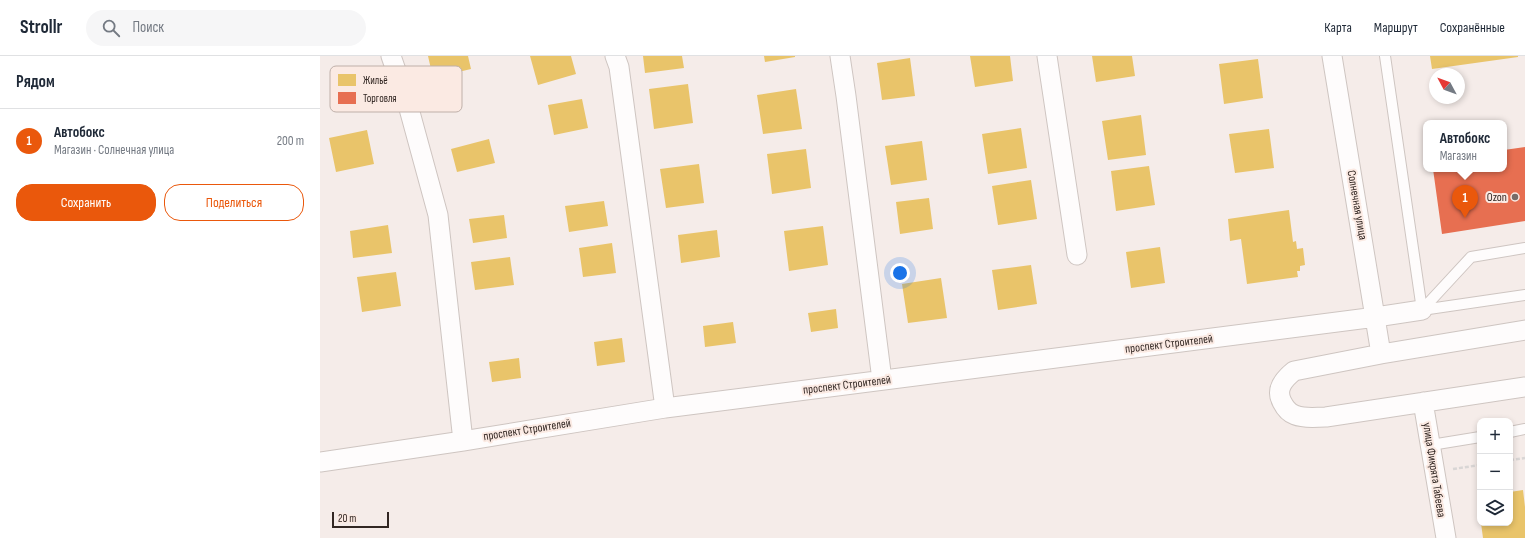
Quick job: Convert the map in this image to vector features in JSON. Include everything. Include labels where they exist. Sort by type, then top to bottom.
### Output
[{"type":"street","points":[[391,56],[394,66]]},
{"type":"street","points":[[615,56],[620,67],[665,408]]},
{"type":"street","points":[[840,56],[882,380]]},
{"type":"street","points":[[1047,56],[1077,255]]},
{"type":"street","name":"Солнечная улица","points":[[1332,56],[1381,354]]},
{"type":"street","points":[[410,112],[438,215],[463,441]]},
{"type":"street","name":"проспект Строителей","points":[[320,462],[463,441],[665,408],[1422,310]]},
{"type":"street","points":[[1525,330],[1381,354],[1294,371],[1286,377],[1281,386],[1279,396],[1285,408],[1295,415],[1307,418],[1326,417],[1525,387]]},
{"type":"street","name":"улица Фикрята Табеева","points":[[1423,402],[1446,538]]},
{"type":"lane","points":[[1385,56],[1422,310]]},
{"type":"lane","points":[[1422,310],[1471,257],[1525,248]]},
{"type":"lane","points":[[1422,310],[1525,295]]},
{"type":"lane","points":[[1513,431],[1525,429]]},
{"type":"lane","points":[[1431,445],[1477,437]]},
{"type":"path","points":[[1513,460],[1525,458]]},
{"type":"path","points":[[1435,471],[1477,465]]},
{"type":"building: Жильё","points":[[428,56],[468,56],[471,69],[462,71],[462,66],[430,66]]},
{"type":"building: Жильё","points":[[530,56],[571,56],[576,74],[538,85]]},
{"type":"building: Жильё","points":[[643,56],[682,56],[684,68],[645,73]]},
{"type":"building: Жильё","points":[[764,56],[795,56],[795,57],[765,62]]},
{"type":"building: Жильё","points":[[970,56],[1010,56],[1013,81],[975,87]]},
{"type":"building: Жильё","points":[[1092,56],[1132,56],[1135,76],[1096,82]]},
{"type":"building: Жильё","points":[[1430,56],[1518,56],[1439,68],[1432,68]]},
{"type":"building: Жильё","points":[[910,58],[915,96],[882,100],[877,63]]},
{"type":"building: Жильё","points":[[1258,59],[1263,98],[1224,104],[1219,64]]},
{"type":"building: Жильё","points":[[688,84],[693,123],[654,129],[649,89]]},
{"type":"building: Жильё","points":[[796,89],[802,129],[763,134],[757,95]]},
{"type":"building: Жильё","points":[[582,99],[588,128],[554,135],[548,105]]},
{"type":"building: Жильё","points":[[1141,115],[1146,155],[1108,160],[1102,121]]},
{"type":"building: Жильё","points":[[1021,128],[1027,168],[988,174],[982,134]]},
{"type":"building: Жильё","points":[[1269,129],[1274,168],[1235,173],[1229,134]]},
{"type":"building: Жильё","points":[[367,130],[374,164],[336,172],[329,138]]},
{"type":"building: Жильё","points":[[489,139],[495,163],[457,172],[451,149]]},
{"type":"building: Жильё","points":[[922,141],[927,180],[891,185],[885,146]]},
{"type":"building: Жильё","points":[[806,149],[811,188],[772,194],[767,154]]},
{"type":"building: Жильё","points":[[699,164],[704,203],[666,208],[660,169]]},
{"type":"building: Жильё","points":[[1149,166],[1155,205],[1116,211],[1111,171]]},
{"type":"building: Жильё","points":[[1031,180],[1037,219],[998,225],[992,186]]},
{"type":"building: Жильё","points":[[929,198],[933,229],[900,234],[896,202]]},
{"type":"building: Жильё","points":[[604,201],[608,226],[569,232],[565,206]]},
{"type":"building: Жильё","points":[[1289,210],[1293,242],[1296,241],[1297,249],[1303,248],[1305,265],[1300,266],[1300,271],[1297,271],[1298,277],[1247,284],[1241,239],[1230,241],[1228,219]]},
{"type":"building: Жильё","points":[[504,215],[507,238],[473,243],[469,219]]},
{"type":"building: Жильё","points":[[388,225],[392,253],[353,258],[350,231]]},
{"type":"building: Жильё","points":[[823,226],[828,265],[789,271],[784,231]]},
{"type":"building: Жильё","points":[[717,230],[720,257],[681,263],[678,235]]},
{"type":"building: Жильё","points":[[612,243],[616,273],[583,277],[579,248]]},
{"type":"building: Жильё","points":[[1160,247],[1165,283],[1131,288],[1126,252]]},
{"type":"building: Жильё","points":[[510,257],[514,285],[475,290],[471,262]]},
{"type":"building: Жильё","points":[[1031,265],[1037,304],[998,310],[992,270]]},
{"type":"building: Жильё","points":[[396,272],[401,306],[362,312],[357,277]]},
{"type":"building: Жильё","points":[[941,278],[947,318],[908,323],[902,284]]},
{"type":"building: Жильё","points":[[836,309],[838,328],[811,332],[808,313]]},
{"type":"building: Жильё","points":[[733,322],[736,343],[705,347],[703,326]]},
{"type":"building: Жильё","points":[[622,338],[625,362],[597,366],[594,342]]},
{"type":"building: Жильё","points":[[519,358],[521,378],[492,382],[489,362]]},
{"type":"building: Жильё","points":[[1523,490],[1525,507],[1525,538],[1483,538],[1481,526],[1513,526],[1513,492]]},
{"type":"building: Торговля","points":[[1525,147],[1525,221],[1442,234],[1433,172],[1507,172],[1507,150]]},
{"type":"place","name":"Ozon","points":[[1515,197]]},
{"type":"place","name":"Автобокс","points":[[1465,218]]}]
